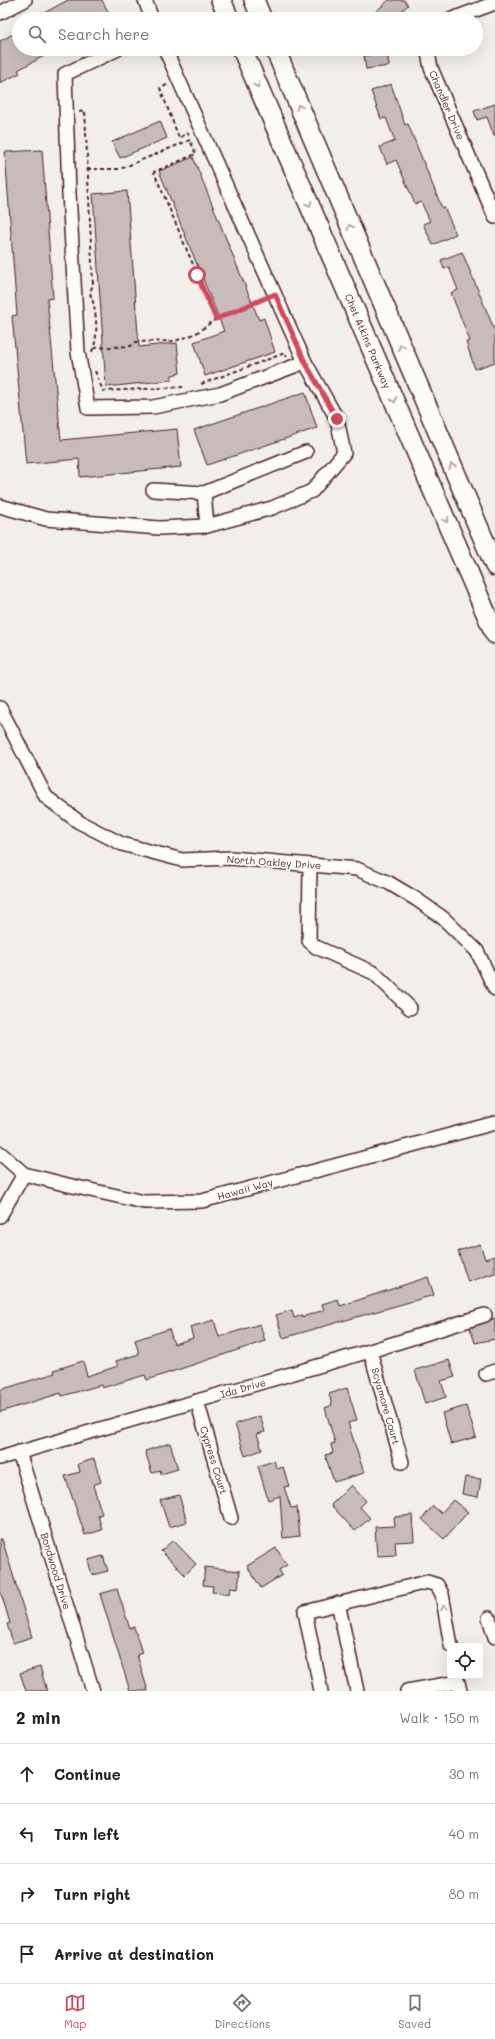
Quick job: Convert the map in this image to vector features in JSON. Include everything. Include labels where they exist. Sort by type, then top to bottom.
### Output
[{"type":"highway","points":[[220,0],[226,12]]},
{"type":"highway","points":[[254,0],[259,12]]},
{"type":"highway","name":"Chet Atkins Parkway","points":[[245,56],[495,634]]},
{"type":"highway","points":[[277,56],[495,566]]},
{"type":"street","points":[[0,13],[25,0]]},
{"type":"street","points":[[145,0],[149,12]]},
{"type":"street","points":[[471,12],[495,3]]},
{"type":"street","points":[[103,56],[65,74],[78,352],[88,408],[153,407],[220,394],[305,362]]},
{"type":"street","points":[[0,506],[46,519],[159,528],[207,526],[272,508],[312,491],[344,454],[337,419],[305,362],[167,56]]},
{"type":"street","name":"Chandler Drive","points":[[429,56],[431,68],[495,217]]},
{"type":"street","points":[[153,490],[204,493],[306,452]]},
{"type":"street","points":[[204,493],[207,526]]},
{"type":"street","name":"North Oakley Drive","points":[[0,708],[46,797],[79,822],[122,844],[182,860],[231,858],[357,869],[389,883],[444,918],[477,951],[495,989]]},
{"type":"street","points":[[310,865],[309,941],[316,947],[374,973],[410,1008]]},
{"type":"street","name":"Hawaii Way","points":[[0,1153],[24,1174],[144,1202],[202,1201],[495,1123]]},
{"type":"street","points":[[0,1216],[24,1174]]},
{"type":"street","name":"Ida Drive","points":[[0,1458],[370,1351],[485,1314]]},
{"type":"street","name":"Scyamore Court","points":[[370,1351],[402,1462]]},
{"type":"street","name":"Cypress Court","points":[[197,1402],[231,1518]]},
{"type":"street","name":"Bondwood Drive","points":[[19,1452],[93,1691]]},
{"type":"street","points":[[320,1691],[305,1612],[427,1582],[438,1584],[442,1594],[450,1643]]},
{"type":"street","points":[[338,1603],[357,1691]]},
{"type":"street","points":[[489,1618],[495,1637]]},
{"type":"street","points":[[407,1691],[458,1683]]},
{"type":"path","points":[[179,80],[160,88],[179,138],[188,133],[196,154],[154,172],[216,319]]},
{"type":"path","points":[[67,112],[85,111],[93,286],[90,296],[94,305],[94,348],[89,356]]},
{"type":"path","points":[[87,169],[120,169],[190,140]]},
{"type":"path","points":[[94,348],[131,346],[136,342],[175,341],[195,334],[216,319],[275,294]]},
{"type":"path","points":[[201,384],[285,353],[291,367]]},
{"type":"path","points":[[93,368],[103,391],[186,387]]},
{"type":"building","points":[[68,0],[102,0],[108,12],[46,12]]},
{"type":"building","points":[[389,0],[404,0],[408,5],[400,12],[375,12]]},
{"type":"building","points":[[12,35],[12,56],[44,56],[18,70],[20,73],[0,83],[0,41]]},
{"type":"building","points":[[364,56],[388,56],[389,66],[366,69]]},
{"type":"building","points":[[391,84],[405,125],[408,124],[442,208],[444,207],[456,234],[433,245],[423,224],[430,221],[421,202],[415,204],[396,160],[387,164],[380,147],[395,141],[386,118],[381,119],[371,91]]},
{"type":"building","points":[[495,104],[494,136],[487,117],[477,120],[474,111]]},
{"type":"building","points":[[160,121],[167,138],[120,158],[112,142]]},
{"type":"building","points":[[42,150],[53,298],[47,299],[61,440],[177,429],[181,467],[80,477],[79,459],[26,464],[12,316],[17,315],[5,152]]},
{"type":"building","points":[[193,157],[259,320],[264,318],[275,352],[205,376],[194,342],[224,331],[159,171]]},
{"type":"building","points":[[127,191],[139,347],[177,343],[180,373],[172,375],[172,380],[106,387],[93,194]]},
{"type":"building","points":[[462,252],[495,331],[495,362],[475,369],[466,342],[470,341],[451,293],[458,290],[449,267],[444,269],[441,260]]},
{"type":"building","points":[[305,392],[317,428],[207,465],[194,430]]},
{"type":"building","points":[[480,1244],[485,1259],[495,1256],[495,1273],[468,1282],[458,1251]]},
{"type":"building","points":[[428,1277],[434,1295],[283,1338],[276,1315],[292,1310],[294,1318],[302,1315],[302,1317],[324,1310],[322,1304],[338,1299],[340,1306]]},
{"type":"building","points":[[495,1318],[495,1339],[475,1343],[470,1328]]},
{"type":"building","points":[[214,1320],[219,1337],[260,1324],[265,1341],[147,1380],[145,1375],[102,1388],[101,1385],[62,1396],[61,1393],[0,1412],[0,1390],[55,1373],[54,1370],[83,1361],[87,1376],[118,1366],[116,1361],[139,1354],[135,1340],[169,1329],[174,1344],[193,1338],[190,1327]]},
{"type":"building","points":[[449,1360],[455,1377],[441,1381],[446,1397],[425,1404],[415,1370]]},
{"type":"building","points":[[347,1388],[357,1420],[348,1423],[364,1473],[334,1482],[325,1455],[333,1453],[331,1444],[335,1443],[325,1408],[332,1405],[329,1394]]},
{"type":"building","points":[[466,1406],[476,1437],[451,1444],[442,1413]]},
{"type":"building","points":[[260,1416],[265,1432],[257,1434],[262,1450],[245,1456],[235,1424]]},
{"type":"building","points":[[170,1443],[178,1469],[161,1474],[160,1470],[152,1473],[145,1451]]},
{"type":"building","points":[[94,1459],[101,1482],[93,1485],[102,1514],[98,1515],[102,1530],[85,1535],[65,1476],[80,1472],[78,1464]]},
{"type":"building","points":[[274,1461],[277,1469],[283,1467],[289,1486],[284,1487],[291,1508],[297,1507],[300,1536],[283,1538],[280,1496],[268,1500],[258,1466]]},
{"type":"building","points":[[465,1477],[481,1479],[478,1497],[462,1494]]},
{"type":"building","points":[[351,1485],[366,1501],[360,1507],[370,1518],[355,1531],[331,1505]]},
{"type":"building","points":[[179,1495],[187,1522],[169,1527],[160,1500]]},
{"type":"building","points":[[453,1500],[468,1512],[444,1539],[422,1519],[433,1506],[441,1513]]},
{"type":"building","points":[[412,1515],[414,1541],[395,1542],[396,1555],[377,1556],[375,1527],[395,1526],[394,1517]]},
{"type":"building","points":[[0,1539],[2,1539],[32,1637],[13,1643],[7,1624],[10,1623],[0,1590]]},
{"type":"building","points":[[173,1540],[196,1564],[185,1575],[161,1551]]},
{"type":"building","points":[[276,1548],[287,1565],[279,1570],[282,1575],[261,1588],[247,1566]]},
{"type":"building","points":[[103,1556],[108,1571],[92,1575],[88,1560]]},
{"type":"building","points":[[205,1567],[240,1571],[238,1589],[230,1588],[229,1594],[212,1592],[213,1586],[203,1585]]},
{"type":"building","points":[[117,1589],[130,1629],[134,1627],[142,1653],[137,1655],[148,1691],[130,1691],[100,1594]]},
{"type":"building","points":[[40,1667],[47,1691],[26,1691],[20,1673]]},
{"type":"route","points":[[197,275],[216,319],[275,294],[305,362],[337,419]]}]
